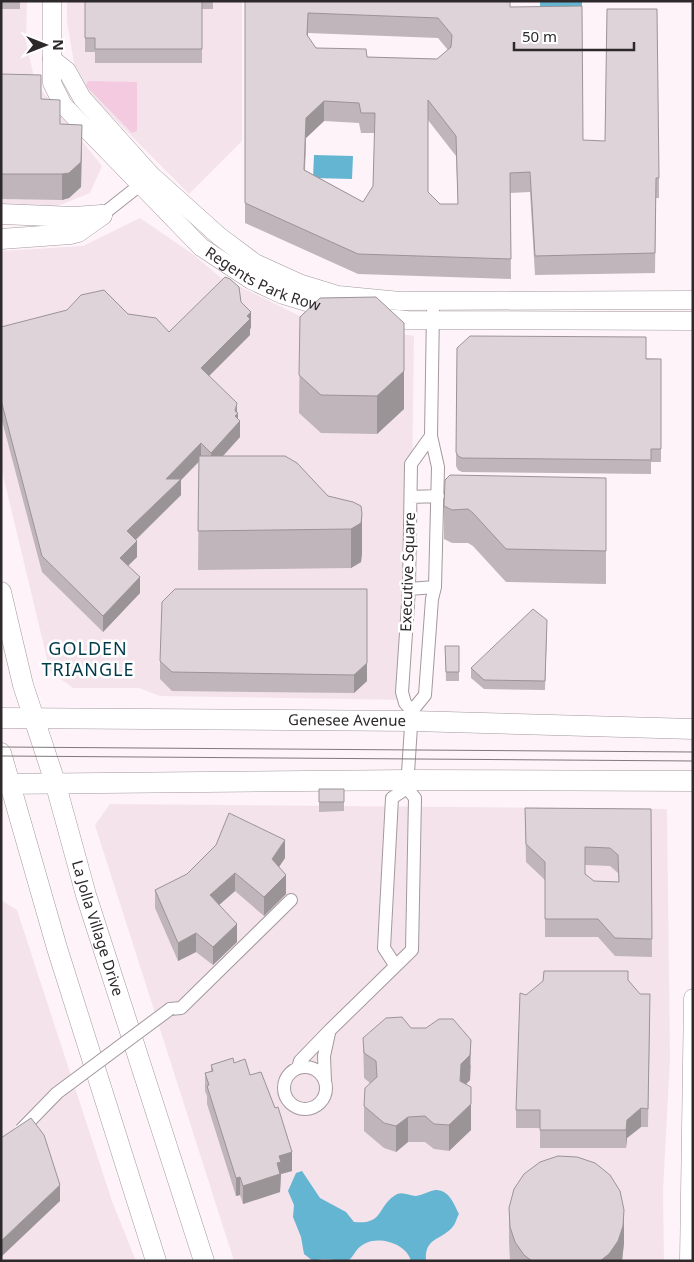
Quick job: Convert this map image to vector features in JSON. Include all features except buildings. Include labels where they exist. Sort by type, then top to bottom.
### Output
[{"type":"main road","points":[[1,214],[74,217],[102,215]]},
{"type":"main road","points":[[1,239],[70,234],[78,232],[102,215]]},
{"type":"main road","name":"La Jolla Village Drive","points":[[1,592],[23,685],[55,782],[86,895],[204,1261]]},
{"type":"main road","name":"Genesee Avenue","points":[[1,718],[412,716],[693,729]]},
{"type":"main road","points":[[1,753],[6,784],[156,1261]]},
{"type":"main road","points":[[6,784],[55,782],[408,784],[693,781]]},
{"type":"street","name":"Regents Park Row","points":[[52,1],[52,59],[67,71],[82,98],[146,180],[202,247],[223,263],[284,295],[354,315],[432,320],[693,321]]},
{"type":"street","name":"Regents Park Row","points":[[146,180],[255,263],[299,283],[346,296],[433,302],[693,300]]},
{"type":"street","points":[[102,215],[146,180]]},
{"type":"street","name":"Executive Square","points":[[408,784],[412,716],[425,695],[432,599],[435,587],[438,467],[431,436],[433,302]]},
{"type":"street","name":"Executive Square","points":[[412,716],[402,692],[409,589],[411,464],[431,436]]},
{"type":"street","points":[[411,497],[438,496]]},
{"type":"street","points":[[409,589],[435,587]]},
{"type":"street","points":[[330,1030],[324,1056],[325,1082],[323,1099],[315,1106],[308,1108],[294,1106],[288,1101],[284,1090],[288,1077],[298,1068],[300,1061],[330,1030],[412,950],[415,798],[408,784],[392,798],[386,885],[384,948],[396,965]]},
{"type":"street","points":[[17,1134],[57,1093],[170,1009],[181,1008],[291,900]]},
{"type":"street","points":[[688,1261],[693,998]]},
{"type":"street","points":[[298,1068],[312,1068],[320,1073],[325,1082]]},
{"type":"shaded area","points":[[1,1],[27,1],[26,41],[35,82],[102,166],[90,193],[55,207],[1,208]]},
{"type":"shaded area","points":[[67,1],[242,1],[242,141],[189,194],[77,81],[67,22]]},
{"type":"shaded area","points":[[88,81],[137,82],[137,131],[132,133],[86,86]]},
{"type":"shaded area","points":[[140,218],[194,255],[220,277],[300,316],[414,336],[409,700],[160,696],[139,688],[73,688],[50,671],[1,467],[1,251],[83,246]]},
{"type":"shaded area","points":[[110,804],[667,809],[670,1059],[663,1190],[664,1261],[234,1261],[95,825]]},
{"type":"shaded area","points":[[1,900],[17,910],[112,1201],[136,1261],[1,1261]]},
{"type":"water","points":[[540,1],[582,1],[582,16],[540,16]]},
{"type":"water","points":[[314,155],[353,156],[352,179],[313,178]]},
{"type":"water","points":[[302,1171],[320,1198],[346,1212],[354,1222],[370,1221],[375,1218],[397,1194],[402,1193],[416,1196],[435,1190],[440,1190],[447,1195],[459,1214],[450,1230],[428,1247],[426,1261],[411,1261],[404,1250],[398,1246],[377,1240],[370,1241],[361,1246],[348,1261],[326,1259],[313,1261],[304,1254],[301,1237],[293,1217],[294,1205],[288,1191],[296,1173]]},
{"type":"tram line","points":[[1,747],[693,752]]},
{"type":"tram line","points":[[1,756],[693,761]]},
{"type":"district","name":"GOLDEN TRIANGLE","points":[[88,660]]}]
